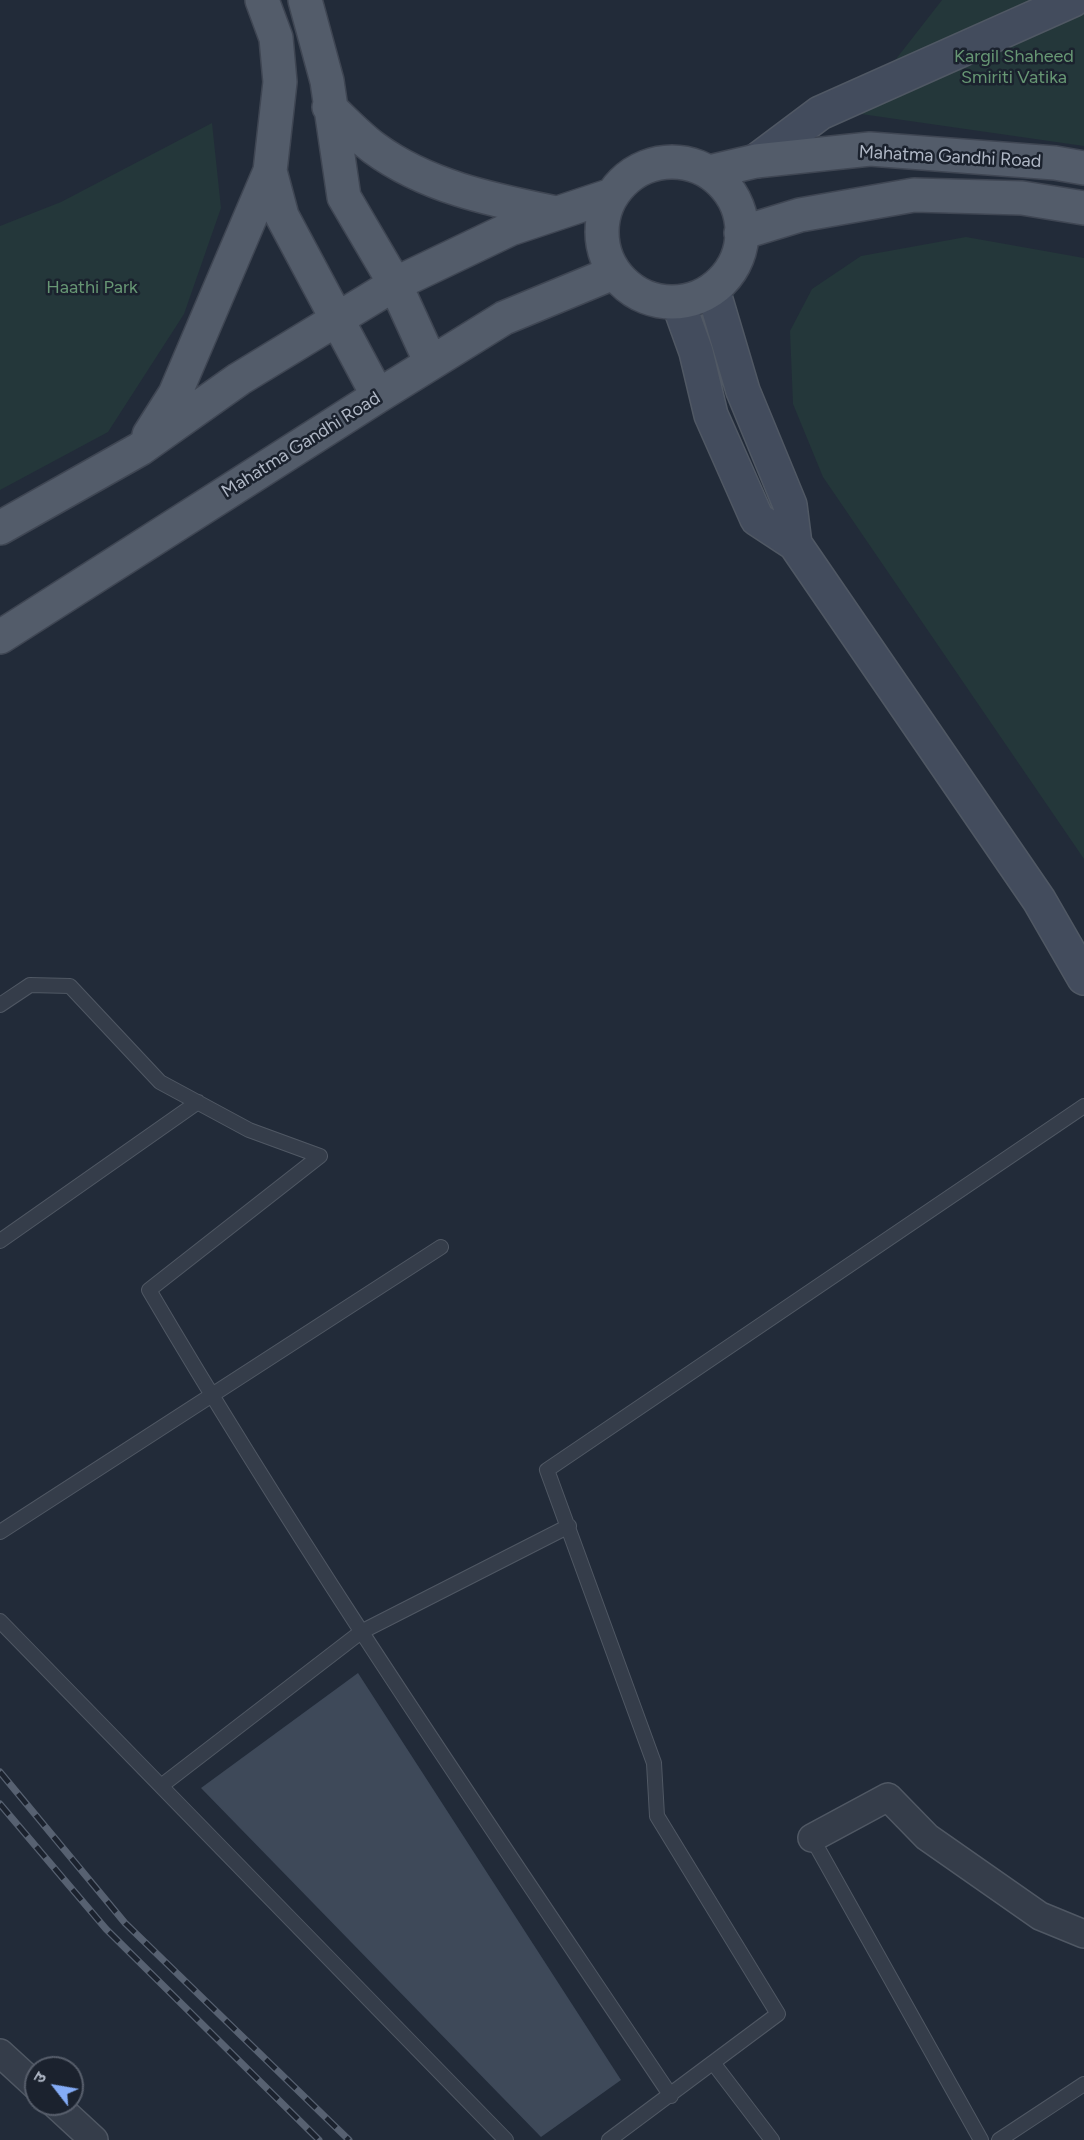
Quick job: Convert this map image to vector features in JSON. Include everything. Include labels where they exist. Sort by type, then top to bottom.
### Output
[{"type":"main road","points":[[140,449],[174,394],[270,171],[280,82],[276,38],[262,0]]},
{"type":"main road","points":[[305,0],[328,94],[344,198],[394,284],[431,363]]},
{"type":"main road","points":[[280,82],[328,94],[375,148],[432,181],[487,199],[558,213]]},
{"type":"main road","name":"Mahatma Gandhi Road","points":[[709,172],[756,161],[870,149],[1054,163],[1084,168]]},
{"type":"main road","points":[[683,162],[709,172],[727,188],[741,216],[741,248],[732,270],[713,290],[688,301],[660,303],[635,293],[613,273],[603,249],[603,218],[612,195],[630,175],[656,163],[683,162]]},
{"type":"main road","points":[[270,171],[282,216],[378,396]]},
{"type":"main road","points":[[0,528],[140,449],[239,379],[394,284],[510,229],[612,195]]},
{"type":"main road","name":"Mahatma Gandhi Road","points":[[741,233],[800,215],[915,195],[1022,198],[1084,208]]},
{"type":"main road","name":"Mahatma Gandhi Road","points":[[0,637],[504,318],[613,273]]},
{"type":"street","points":[[756,161],[820,113],[1073,0]]},
{"type":"street","points":[[713,290],[743,391],[790,505],[795,544]]},
{"type":"street","points":[[678,302],[696,352],[711,415],[757,519],[795,544],[1039,900],[1084,978]]},
{"type":"street","points":[[812,1838],[888,1797],[927,1837],[1040,1917],[1084,1934]]},
{"type":"street","points":[[0,2052],[24,2075]]},
{"type":"street","points":[[69,2116],[94,2140]]},
{"type":"lane","points":[[0,1005],[30,985],[70,986],[160,1082],[249,1130],[320,1156],[149,1290],[211,1396],[361,1632],[671,2097]]},
{"type":"lane","points":[[0,1241],[198,1102]]},
{"type":"lane","points":[[609,2140],[671,2097],[778,2014],[657,1816],[654,1763],[547,1470],[1084,1106]]},
{"type":"lane","points":[[0,1532],[441,1247]]},
{"type":"lane","points":[[161,1786],[361,1632],[569,1526]]},
{"type":"lane","points":[[0,1621],[506,2140]]},
{"type":"lane","points":[[812,1838],[981,2140]]},
{"type":"lane","points":[[714,2064],[772,2140]]},
{"type":"lane","points":[[999,2140],[1084,2084]]},
{"type":"green space","name":"Kargil Shaheed Smiriti Vatika","points":[[942,0],[1084,0],[1084,146],[854,113]]},
{"type":"green space","name":"Haathi Park","points":[[212,123],[221,208],[184,314],[108,432],[0,490],[0,226],[61,202]]},
{"type":"green space","points":[[966,237],[1084,258],[1084,859],[823,477],[793,404],[790,331],[812,289],[861,256]]},
{"type":"building","points":[[358,1673],[621,2080],[541,2137],[201,1788]]},
{"type":"railway","points":[[0,1772],[125,1923],[349,2140]]},
{"type":"railway","points":[[0,1804],[106,1929],[319,2140]]}]
